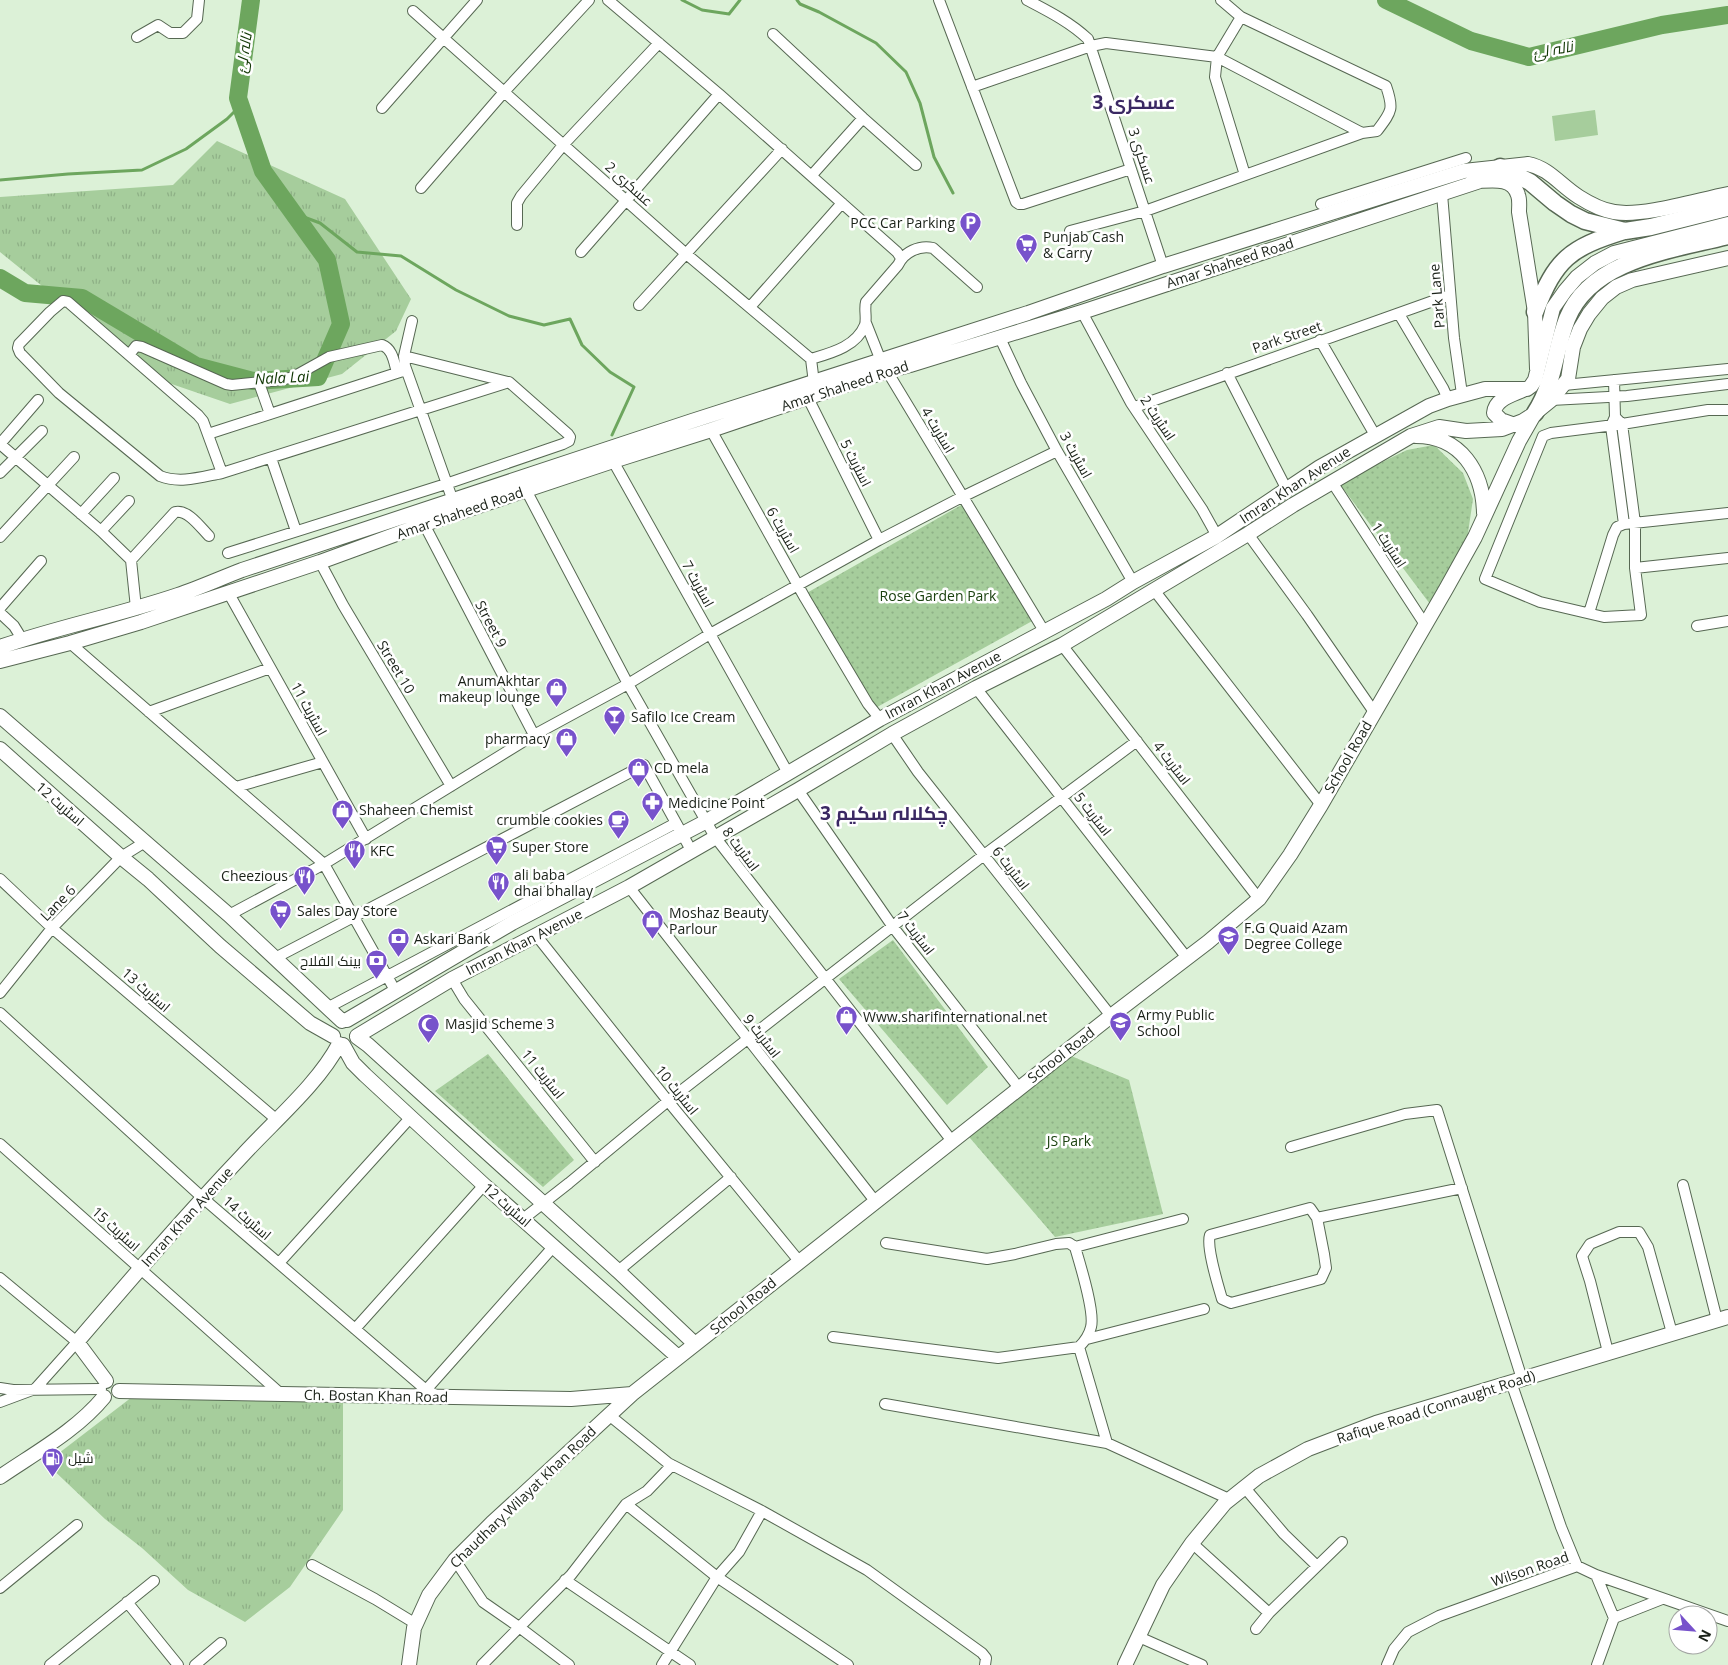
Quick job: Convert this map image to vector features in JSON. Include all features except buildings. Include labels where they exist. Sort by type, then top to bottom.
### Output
[{"type":"main road","name":"Amar Shaheed Road","points":[[0,660],[70,643],[320,562],[692,421],[814,383],[1000,338],[1442,194],[1479,175],[1500,167],[1528,164],[1543,169],[1583,199],[1595,206],[1614,212],[1632,213],[1727,201]]},
{"type":"main road","points":[[1500,167],[1530,182],[1571,214],[1586,221],[1625,231]]},
{"type":"main road","name":"Amar Shaheed Road","points":[[0,647],[22,639],[178,595],[242,570],[452,501],[524,485],[613,461],[711,430],[808,398],[884,366],[1028,313],[1378,192],[1464,171],[1512,185],[1519,196],[1519,212],[1535,312],[1537,369]]},
{"type":"main road","points":[[1535,312],[1545,286],[1559,264],[1574,252],[1593,241],[1625,231],[1651,226],[1727,201]]},
{"type":"main road","points":[[1515,425],[1501,420],[1494,412],[1494,408],[1500,401],[1532,386],[1554,308],[1577,277],[1595,263],[1614,253],[1728,224]]},
{"type":"main road","points":[[1535,413],[1549,387],[1568,318],[1576,302],[1591,286],[1607,273],[1623,265],[1728,236]]},
{"type":"main road","points":[[1535,413],[1550,400],[1568,379],[1573,347],[1580,329],[1602,298],[1616,287],[1632,280],[1728,258]]},
{"type":"main road","points":[[1028,313],[1034,327]]},
{"type":"main road","name":"Imran Khan Avenue","points":[[344,1020],[679,829],[705,822],[880,719],[1106,599],[1217,536],[1320,467],[1429,406],[1462,394],[1485,389],[1527,389]]},
{"type":"main road","name":"Imran Khan Avenue","points":[[357,1037],[452,979],[579,914],[798,790],[892,734],[976,688],[1062,645],[1411,436],[1439,426],[1466,431],[1502,429],[1515,425],[1535,413]]},
{"type":"main road","name":"School Road","points":[[632,1394],[1260,899],[1321,804],[1446,589],[1484,516],[1519,441],[1535,413]]},
{"type":"main road","points":[[1411,436],[1428,436],[1443,441],[1467,458],[1481,488],[1484,501],[1484,516]]},
{"type":"main road","points":[[136,608],[138,622]]},
{"type":"main road","points":[[0,716],[229,915],[327,1008],[356,1026],[357,1037],[618,1271],[695,1344]]},
{"type":"main road","name":"اسٹریٹ 12","points":[[0,749],[220,946],[310,1023],[338,1042],[353,1063],[484,1185],[678,1357]]},
{"type":"main road","points":[[344,1020],[333,1028],[338,1042],[350,1045],[357,1037]]},
{"type":"main road","name":"Imran Khan Avenue","points":[[77,1342],[140,1269],[327,1064],[338,1042]]},
{"type":"main road","name":"Rafique Road (Connaught Road)","points":[[1125,1665],[1163,1585],[1192,1543],[1224,1503],[1259,1476],[1308,1449],[1376,1423],[1722,1318]]},
{"type":"main road","points":[[0,1477],[58,1438],[94,1410],[104,1389],[77,1342]]},
{"type":"main road","name":"Ch. Bostan Khan Road","points":[[104,1389],[115,1382],[119,1386],[119,1392],[571,1399],[632,1394]]},
{"type":"main road","name":"Chaudhary Wilayat Khan Road","points":[[409,1665],[414,1628],[429,1595],[455,1560],[492,1523],[632,1394]]},
{"type":"street","points":[[137,37],[158,25],[170,33],[183,32],[197,19],[199,0]]},
{"type":"street","points":[[382,108],[477,0]]},
{"type":"street","points":[[421,188],[504,92],[589,0]]},
{"type":"street","points":[[608,0],[812,175],[897,252],[901,258]]},
{"type":"street","points":[[939,0],[1016,202],[1023,204],[1131,169]]},
{"type":"street","name":"عسکری 3","points":[[1027,0],[1088,38],[1163,266]]},
{"type":"street","points":[[1070,230],[1145,211],[1362,133],[1377,130],[1388,116],[1391,102],[1386,86],[1242,17],[1221,0]]},
{"type":"street","name":"عسکری 2","points":[[413,11],[686,253],[810,359]]},
{"type":"street","points":[[1242,17],[1217,57],[1215,77],[1246,175]]},
{"type":"street","points":[[773,34],[916,165]]},
{"type":"street","points":[[518,225],[517,203],[564,144],[659,43]]},
{"type":"street","points":[[972,87],[1091,46],[1106,43],[1217,57],[1362,133]]},
{"type":"street","points":[[582,252],[719,94]]},
{"type":"street","points":[[812,175],[863,118]]},
{"type":"street","points":[[639,305],[782,149]]},
{"type":"street","points":[[1321,204],[1378,192],[1466,158]]},
{"type":"street","name":"Park Lane","points":[[1442,194],[1450,295],[1462,394]]},
{"type":"street","points":[[750,307],[842,203]]},
{"type":"street","points":[[814,383],[810,359],[833,353],[849,344],[860,334],[866,323],[864,309],[866,302],[898,265],[901,258],[916,249],[925,246],[933,248],[977,287]]},
{"type":"street","name":"Park Street","points":[[1135,407],[1450,295]]},
{"type":"street","points":[[222,473],[203,421],[66,300],[50,312],[18,348],[20,353],[59,393],[160,476],[168,480],[178,481],[222,473],[509,382]]},
{"type":"street","name":"اسٹریٹ 2","points":[[1082,312],[1135,407],[1202,509],[1217,536]]},
{"type":"street","points":[[1399,314],[1448,399]]},
{"type":"street","points":[[402,371],[412,321]]},
{"type":"street","name":"اسٹریٹ 4","points":[[866,323],[884,366],[1044,631]]},
{"type":"street","name":"اسٹریٹ 3","points":[[1000,338],[1021,383],[1057,451],[1133,582]]},
{"type":"street","points":[[1320,340],[1375,435]]},
{"type":"street","points":[[130,355],[134,348],[139,346],[226,384],[259,383],[293,377],[329,357],[386,346],[402,371],[420,411],[452,501]]},
{"type":"street","points":[[228,553],[446,484],[568,441],[570,437],[568,434],[509,382],[404,356]]},
{"type":"street","points":[[1564,385],[1728,369]]},
{"type":"street","points":[[208,434],[402,371]]},
{"type":"street","points":[[1227,373],[1287,490]]},
{"type":"street","points":[[1614,380],[1616,423],[1641,614],[1604,617],[1540,602],[1485,579],[1543,436],[1551,433],[1616,423],[1708,410],[1728,411]]},
{"type":"street","points":[[259,383],[270,414]]},
{"type":"street","points":[[1550,400],[1615,397],[1728,384]]},
{"type":"street","name":"اسٹریٹ 5","points":[[808,398],[879,540]]},
{"type":"street","points":[[38,400],[0,444],[101,531],[131,560],[136,608]]},
{"type":"street","name":"اسٹریٹ 6","points":[[711,430],[805,598],[868,704],[880,719]]},
{"type":"street","points":[[0,473],[42,431]]},
{"type":"street","points":[[229,915],[324,864],[534,736],[628,684],[710,634],[879,540],[1057,451]]},
{"type":"street","points":[[0,537],[74,457]]},
{"type":"street","points":[[271,458],[296,531]]},
{"type":"street","name":"اسٹریٹ 7","points":[[613,461],[788,773]]},
{"type":"street","points":[[81,514],[114,478]]},
{"type":"street","name":"اسٹریٹ 1","points":[[1332,482],[1424,624]]},
{"type":"street","name":"اسٹریٹ 8","points":[[524,485],[628,684],[714,838],[952,1141]]},
{"type":"street","points":[[101,531],[129,501]]},
{"type":"street","points":[[131,560],[175,512],[185,513],[210,536]]},
{"type":"street","points":[[1588,613],[1617,527],[1728,512]]},
{"type":"street","name":"Street 9","points":[[424,524],[534,736]]},
{"type":"street","points":[[1248,534],[1374,712]]},
{"type":"street","points":[[1635,568],[1728,558]]},
{"type":"street","points":[[0,608],[42,561]]},
{"type":"street","name":"Street 10","points":[[320,562],[343,605],[452,786]]},
{"type":"street","points":[[1154,590],[1321,804]]},
{"type":"street","name":"اسٹریٹ 11","points":[[228,592],[366,839]]},
{"type":"street","points":[[0,613],[14,626],[22,639]]},
{"type":"street","points":[[1697,626],[1728,621]]},
{"type":"street","points":[[70,643],[324,864],[396,992]]},
{"type":"street","name":"اسٹریٹ 4","points":[[1062,645],[1260,899]]},
{"type":"street","points":[[149,712],[270,668]]},
{"type":"street","name":"اسٹریٹ 5","points":[[976,688],[1187,958]]},
{"type":"street","name":"اسٹریٹ 6","points":[[892,734],[918,772],[1111,1016]]},
{"type":"street","points":[[523,1219],[668,1101],[984,856],[1136,741]]},
{"type":"street","points":[[236,787],[323,762]]},
{"type":"street","points":[[275,958],[644,765],[691,850]]},
{"type":"street","name":"اسٹریٹ 7","points":[[798,790],[893,927],[1019,1088]]},
{"type":"street","points":[[327,1008],[387,975],[679,829]]},
{"type":"street","name":"Lane 6","points":[[0,993],[52,928],[120,857],[145,842]]},
{"type":"street","name":"اسٹریٹ 13","points":[[0,879],[52,928],[277,1120]]},
{"type":"street","name":"اسٹریٹ 9","points":[[629,886],[874,1202]]},
{"type":"street","name":"اسٹریٹ 10","points":[[536,935],[799,1261]]},
{"type":"street","name":"اسٹریٹ 11","points":[[452,979],[464,999],[595,1162]]},
{"type":"street","name":"اسٹریٹ 14","points":[[0,1013],[204,1199],[426,1390],[439,1397]]},
{"type":"street","points":[[1291,1146],[1405,1114],[1437,1110],[1462,1188],[1561,1526],[1576,1566]]},
{"type":"street","points":[[279,1263],[411,1117]]},
{"type":"street","name":"اسٹریٹ 15","points":[[0,1144],[281,1394]]},
{"type":"street","points":[[618,1271],[731,1177]]},
{"type":"street","points":[[355,1329],[484,1185]]},
{"type":"street","points":[[1683,1185],[1722,1318]]},
{"type":"street","points":[[1317,1218],[1462,1188]]},
{"type":"street","points":[[1310,1208],[1317,1218],[1326,1268],[1322,1279],[1231,1304],[1222,1299],[1208,1240],[1210,1235],[1310,1208]]},
{"type":"street","points":[[1075,1247],[1183,1219]]},
{"type":"street","points":[[1608,1352],[1582,1256],[1590,1244],[1619,1232],[1639,1232],[1648,1247],[1672,1333]]},
{"type":"street","points":[[833,1337],[998,1358],[1079,1347],[1087,1339],[1092,1325],[1090,1308],[1075,1247],[1069,1243],[987,1258],[886,1243]]},
{"type":"street","points":[[426,1390],[554,1246]]},
{"type":"street","points":[[0,1278],[77,1342]]},
{"type":"street","points":[[1087,1339],[1204,1309]]},
{"type":"street","name":"Imran Khan Avenue","points":[[35,1389],[77,1342]]},
{"type":"street","points":[[1079,1347],[1107,1443]]},
{"type":"street","points":[[0,1388],[104,1389]]},
{"type":"street","points":[[0,1402],[35,1389]]},
{"type":"street","points":[[885,1404],[1107,1443],[1229,1499]]},
{"type":"street","points":[[609,1415],[672,1465],[762,1511],[867,1570],[982,1653],[986,1658],[985,1665]]},
{"type":"street","points":[[482,1665],[565,1580],[626,1504],[647,1491],[672,1465]]},
{"type":"street","points":[[1244,1488],[1284,1534],[1317,1566]]},
{"type":"street","points":[[626,1504],[717,1577],[848,1665]]},
{"type":"street","points":[[662,1665],[717,1577],[739,1552],[762,1511]]},
{"type":"street","points":[[0,1588],[77,1524]]},
{"type":"street","points":[[1256,1629],[1268,1614],[1342,1542]]},
{"type":"street","points":[[1192,1543],[1268,1614]]},
{"type":"street","points":[[455,1560],[482,1602],[569,1665]]},
{"type":"street","points":[[312,1565],[375,1599],[416,1624]]},
{"type":"street","name":"Wilson Road","points":[[1387,1665],[1394,1650],[1408,1632],[1439,1616],[1576,1566],[1662,1599],[1728,1621]]},
{"type":"street","points":[[1596,1575],[1614,1618],[1597,1665]]},
{"type":"street","points":[[565,1580],[690,1665]]},
{"type":"street","points":[[50,1665],[154,1581]]},
{"type":"street","points":[[1614,1618],[1662,1599]]},
{"type":"street","points":[[127,1602],[178,1665]]},
{"type":"street","points":[[1139,1637],[1202,1665]]},
{"type":"street","points":[[195,1665],[222,1644]]},
{"type":"green space","points":[[1595,110],[1598,135],[1555,141],[1552,116]]},
{"type":"green space","points":[[217,141],[345,199],[411,299],[396,331],[342,374],[230,404],[157,379],[0,252],[0,197],[173,185]]},
{"type":"green space","points":[[1434,445],[1463,473],[1473,499],[1465,553],[1430,604],[1339,483],[1407,450]]},
{"type":"green space","name":"Rose Garden Park","points":[[963,504],[1034,620],[870,711],[805,594]]},
{"type":"green space","points":[[893,940],[988,1067],[947,1105],[839,979]]},
{"type":"green space","name":"JS Park","points":[[1064,1053],[1129,1080],[1163,1214],[1055,1237],[964,1131]]},
{"type":"green space","points":[[488,1054],[574,1160],[543,1187],[435,1091]]},
{"type":"green space","points":[[343,1395],[343,1510],[290,1587],[245,1622],[188,1590],[142,1548],[105,1519],[46,1463],[132,1397]]},
{"type":"waterway","name":"Nala Lai","points":[[0,278],[25,293],[82,298],[196,366],[253,381],[318,377],[341,324],[327,260],[263,171],[238,98],[251,0]]},
{"type":"waterway","points":[[682,0],[702,10],[729,14],[740,0]]},
{"type":"waterway","points":[[797,0],[800,4],[819,12],[876,43],[906,72],[920,103],[934,157],[953,193]]},
{"type":"waterway","name":"نالہ لئ","points":[[1386,0],[1471,41],[1529,57],[1662,25],[1728,15]]},
{"type":"waterway","points":[[0,180],[142,170],[186,149],[227,119],[240,106]]},
{"type":"waterway","points":[[293,213],[320,223],[357,252],[401,256],[456,290],[509,316],[544,325],[570,319],[582,345],[610,372],[634,387],[612,435]]},
{"type":"place","name":"PCC Car Parking","points":[[971,242]]},
{"type":"place","name":"Punjab Cash & Carry","points":[[1027,264]]},
{"type":"place","name":"AnumAkhtar makeup lounge","points":[[556,708]]},
{"type":"place","name":"Safilo Ice Cream","points":[[615,736]]},
{"type":"place","name":"pharmacy","points":[[566,758]]},
{"type":"place","name":"CD mela","points":[[638,787]]},
{"type":"place","name":"Medicine Point","points":[[652,822]]},
{"type":"place","name":"Shaheen Chemist","points":[[343,829]]},
{"type":"place","name":"crumble cookies","points":[[619,839]]},
{"type":"place","name":"Super Store","points":[[496,866]]},
{"type":"place","name":"KFC","points":[[354,870]]},
{"type":"place","name":"Cheezious","points":[[304,895]]},
{"type":"place","name":"ali baba dhai bhallay","points":[[498,902]]},
{"type":"place","name":"Sales Day Store","points":[[281,930]]},
{"type":"place","name":"Moshaz Beauty Parlour","points":[[653,940]]},
{"type":"place","name":"F.G Quaid Azam Degree College","points":[[1228,955]]},
{"type":"place","name":"Askari Bank","points":[[398,958]]},
{"type":"place","name":"بینک الفلاح","points":[[377,980]]},
{"type":"place","name":"Www.sharifinternational.net","points":[[847,1036]]},
{"type":"place","name":"Army Public School","points":[[1121,1042]]},
{"type":"place","name":"Masjid Scheme 3","points":[[429,1043]]},
{"type":"place","name":"شیل","points":[[52,1477]]},
{"type":"district","name":"عسکری 3","points":[[1134,102]]},
{"type":"district","name":"چکلالہ سکیم 3","points":[[884,813]]}]
